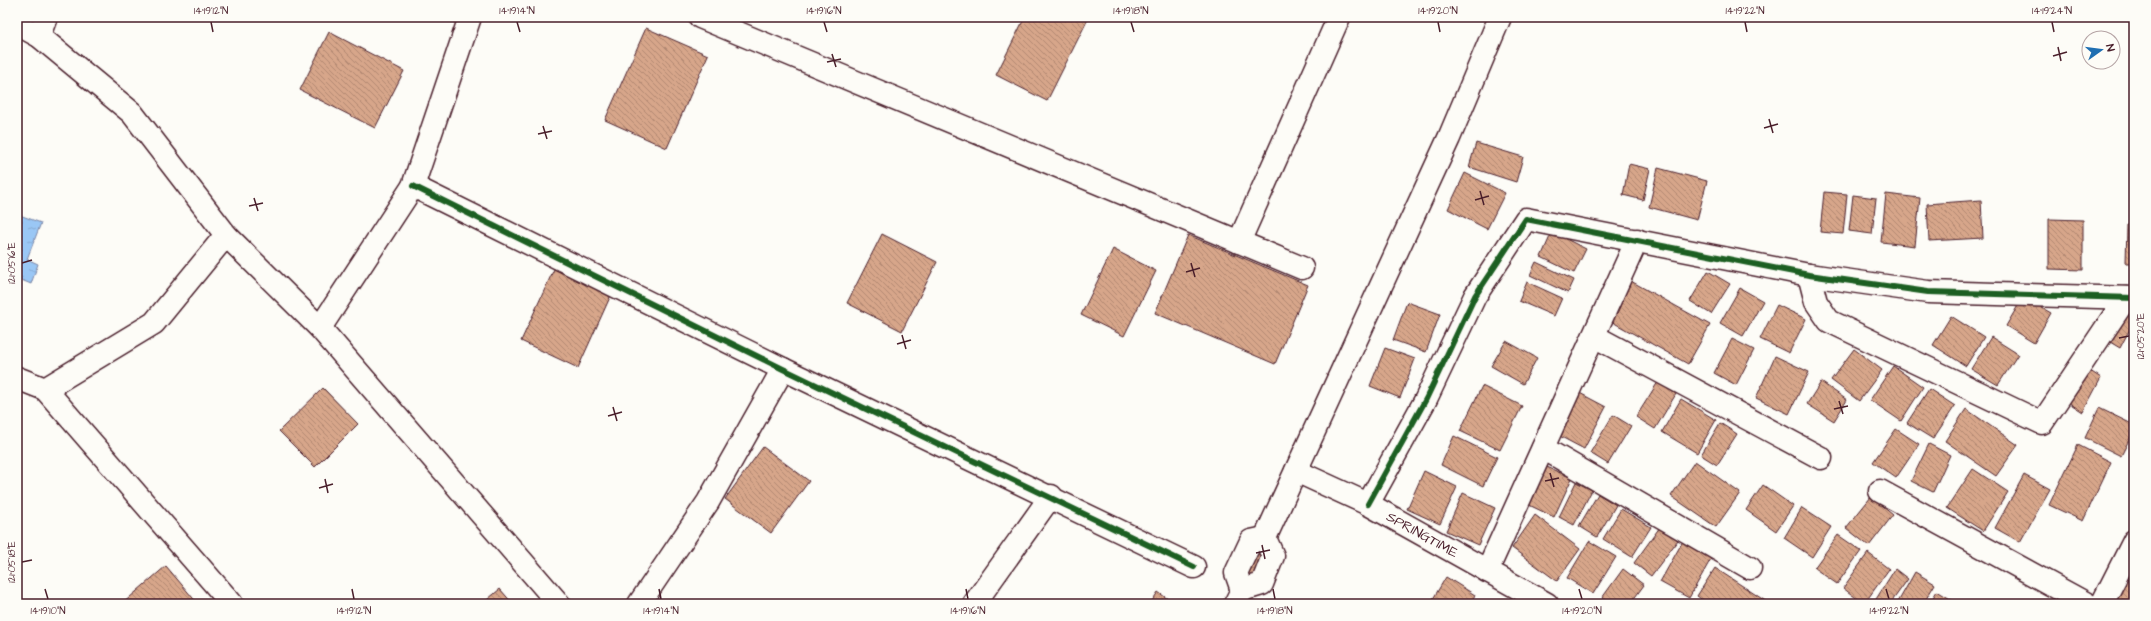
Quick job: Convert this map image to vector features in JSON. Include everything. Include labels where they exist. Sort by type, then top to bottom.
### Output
[{"type":"street","points":[[320,328],[413,186],[470,17]]},
{"type":"street","points":[[700,17],[1302,268]]},
{"type":"street","points":[[1239,242],[1339,17]]},
{"type":"street","points":[[1238,597],[1236,573],[1251,541],[1265,538],[1449,138],[1500,17]]},
{"type":"street","points":[[17,24],[42,26],[132,113],[226,235],[320,328],[559,604]]},
{"type":"street","points":[[413,186],[783,369],[1051,496],[1194,567]]},
{"type":"street","points":[[1368,504],[1426,399],[1475,296],[1526,219],[1809,275],[1928,292],[2130,298]]},
{"type":"street","points":[[45,389],[154,323],[226,235]]},
{"type":"street","points":[[1487,571],[1637,240]]},
{"type":"street","points":[[1809,275],[1816,302],[1829,321],[2042,423],[2130,298]]},
{"type":"street","points":[[1594,336],[1821,458]]},
{"type":"street","points":[[639,604],[708,502],[783,369]]},
{"type":"street","points":[[17,378],[45,389],[232,604]]},
{"type":"street","points":[[1543,448],[1750,568]]},
{"type":"street","name":"SPRINGTIME","points":[[1296,470],[1368,504],[1547,604]]},
{"type":"street","points":[[1880,491],[2087,604]]},
{"type":"street","points":[[974,604],[1051,496]]},
{"type":"street","points":[[2102,604],[2134,541]]},
{"type":"water","points":[[17,214],[41,223],[27,259],[38,264],[31,284],[19,279],[17,284]]},
{"type":"building","points":[[1025,17],[1089,17],[1047,101],[996,75]]},
{"type":"building","points":[[646,28],[708,55],[667,148],[605,120]]},
{"type":"building","points":[[329,32],[404,71],[375,128],[300,90]]},
{"type":"building","points":[[1476,143],[1523,157],[1516,182],[1469,167]]},
{"type":"building","points":[[1629,164],[1650,169],[1643,200],[1623,195]]},
{"type":"building","points":[[1658,168],[1707,181],[1697,220],[1649,207]]},
{"type":"building","points":[[1465,173],[1505,193],[1487,229],[1448,209]]},
{"type":"building","points":[[1824,192],[1847,194],[1843,234],[1820,232]]},
{"type":"building","points":[[1886,194],[1920,198],[1915,246],[1881,242]]},
{"type":"building","points":[[1853,195],[1876,198],[1872,234],[1849,231]]},
{"type":"building","points":[[1981,200],[1983,238],[1929,241],[1927,204]]},
{"type":"building","points":[[2049,219],[2083,220],[2083,270],[2049,269]]},
{"type":"building","points":[[2127,224],[2134,225],[2134,263],[2126,263]]},
{"type":"building","points":[[1552,232],[1586,249],[1574,273],[1541,257]]},
{"type":"building","points":[[882,234],[937,262],[902,331],[847,303]]},
{"type":"building","points":[[1188,235],[1308,285],[1275,364],[1155,313]]},
{"type":"building","points":[[1113,249],[1156,271],[1124,336],[1081,315]]},
{"type":"building","points":[[1536,262],[1574,280],[1568,293],[1530,275]]},
{"type":"building","points":[[554,269],[611,295],[578,368],[521,341]]},
{"type":"building","points":[[1708,271],[1730,284],[1711,314],[1690,301]]},
{"type":"building","points":[[1629,280],[1710,325],[1688,364],[1607,319]]},
{"type":"building","points":[[1527,282],[1562,298],[1554,316],[1519,301]]},
{"type":"building","points":[[1740,288],[1763,301],[1743,336],[1720,323]]},
{"type":"building","points":[[2023,297],[2051,313],[2034,343],[2006,326]]},
{"type":"building","points":[[1407,302],[1440,314],[1426,352],[1393,340]]},
{"type":"building","points":[[1777,305],[1806,319],[1789,353],[1760,339]]},
{"type":"building","points":[[2122,306],[2134,313],[2134,321],[2120,348],[2105,339]]},
{"type":"building","points":[[1951,316],[1984,337],[1966,366],[1933,345]]},
{"type":"building","points":[[1991,337],[2018,354],[1998,385],[1971,369]]},
{"type":"building","points":[[1732,339],[1754,350],[1736,385],[1714,373]]},
{"type":"building","points":[[1506,341],[1537,358],[1523,384],[1491,366]]},
{"type":"building","points":[[1385,348],[1415,359],[1400,398],[1370,386]]},
{"type":"building","points":[[1854,349],[1882,370],[1859,401],[1831,380]]},
{"type":"building","points":[[1775,356],[1809,372],[1789,414],[1756,398]]},
{"type":"building","points":[[1893,366],[1923,387],[1901,421],[1870,400]]},
{"type":"building","points":[[2084,367],[2101,378],[2083,412],[2066,401]]},
{"type":"building","points":[[1658,382],[1676,394],[1655,429],[1636,417]]},
{"type":"building","points":[[1821,382],[1847,400],[1834,421],[1807,404]]},
{"type":"building","points":[[1482,386],[1522,406],[1500,450],[1460,431]]},
{"type":"building","points":[[323,388],[358,424],[315,467],[279,431]]},
{"type":"building","points":[[1929,389],[1955,406],[1933,439],[1907,423]]},
{"type":"building","points":[[1574,390],[1606,407],[1584,449],[1552,432]]},
{"type":"building","points":[[1681,399],[1716,420],[1697,453],[1662,432]]},
{"type":"building","points":[[2099,408],[2134,425],[2134,430],[2121,456],[2085,438]]},
{"type":"building","points":[[1966,409],[2018,445],[1996,476],[1945,441]]},
{"type":"building","points":[[1613,415],[1631,426],[1608,464],[1590,453]]},
{"type":"building","points":[[1720,423],[1737,434],[1717,465],[1701,455]]},
{"type":"building","points":[[1896,429],[1919,444],[1896,478],[1873,462]]},
{"type":"building","points":[[1454,436],[1497,457],[1483,486],[1441,465]]},
{"type":"building","points":[[1929,444],[1950,455],[1933,492],[1911,481]]},
{"type":"building","points":[[2078,445],[2111,462],[2083,521],[2049,505]]},
{"type":"building","points":[[763,447],[809,481],[771,533],[725,499]]},
{"type":"building","points":[[1695,461],[1740,493],[1716,527],[1671,496]]},
{"type":"building","points":[[1547,467],[1572,478],[1554,517],[1529,505]]},
{"type":"building","points":[[1973,469],[2008,492],[1983,531],[1947,508]]},
{"type":"building","points":[[1424,471],[1457,487],[1440,524],[1407,509]]},
{"type":"building","points":[[2024,475],[2050,489],[2020,542],[1995,528]]},
{"type":"building","points":[[1576,482],[1592,490],[1574,525],[1559,517]]},
{"type":"building","points":[[1763,485],[1793,506],[1776,531],[1746,510]]},
{"type":"building","points":[[1463,493],[1495,508],[1478,545],[1446,531]]},
{"type":"building","points":[[1598,494],[1616,505],[1597,537],[1579,526]]},
{"type":"building","points":[[1871,497],[1893,515],[1869,546],[1846,528]]},
{"type":"building","points":[[1802,508],[1831,527],[1812,557],[1784,538]]},
{"type":"building","points":[[1621,509],[1651,527],[1632,557],[1603,539]]},
{"type":"building","points":[[1535,515],[1580,549],[1557,581],[1512,548]]},
{"type":"building","points":[[1660,527],[1678,540],[1651,576],[1634,563]]},
{"type":"building","points":[[1838,535],[1861,551],[1837,584],[1814,568]]},
{"type":"building","points":[[1589,541],[1616,557],[1593,594],[1567,578]]},
{"type":"building","points":[[1683,541],[1712,557],[1689,598],[1660,582]]},
{"type":"building","points":[[1253,549],[1265,555],[1255,577],[1244,572]]},
{"type":"building","points":[[1868,553],[1889,569],[1864,604],[1843,588]]},
{"type":"building","points":[[166,566],[198,604],[122,604]]},
{"type":"building","points":[[1715,568],[1770,604],[1708,604],[1697,596]]},
{"type":"building","points":[[1623,569],[1644,585],[1630,604],[1609,604],[1602,598]]},
{"type":"building","points":[[1895,569],[1908,579],[1890,604],[1873,604]]},
{"type":"building","points":[[2134,571],[2134,604],[2119,604],[2115,601]]},
{"type":"building","points":[[1915,572],[1935,584],[1923,604],[1897,604]]},
{"type":"building","points":[[1446,577],[1475,595],[1470,604],[1430,604]]},
{"type":"building","points":[[500,589],[513,604],[482,604]]},
{"type":"building","points":[[1937,591],[1952,600],[1949,604],[1929,604]]},
{"type":"building","points":[[1158,592],[1175,604],[1150,604]]},
{"type":"cycle path","points":[[413,186],[783,369],[1194,567]]},
{"type":"cycle path","points":[[1368,504],[1426,399],[1475,296],[1526,219],[1809,275],[1928,292],[2134,298]]}]
